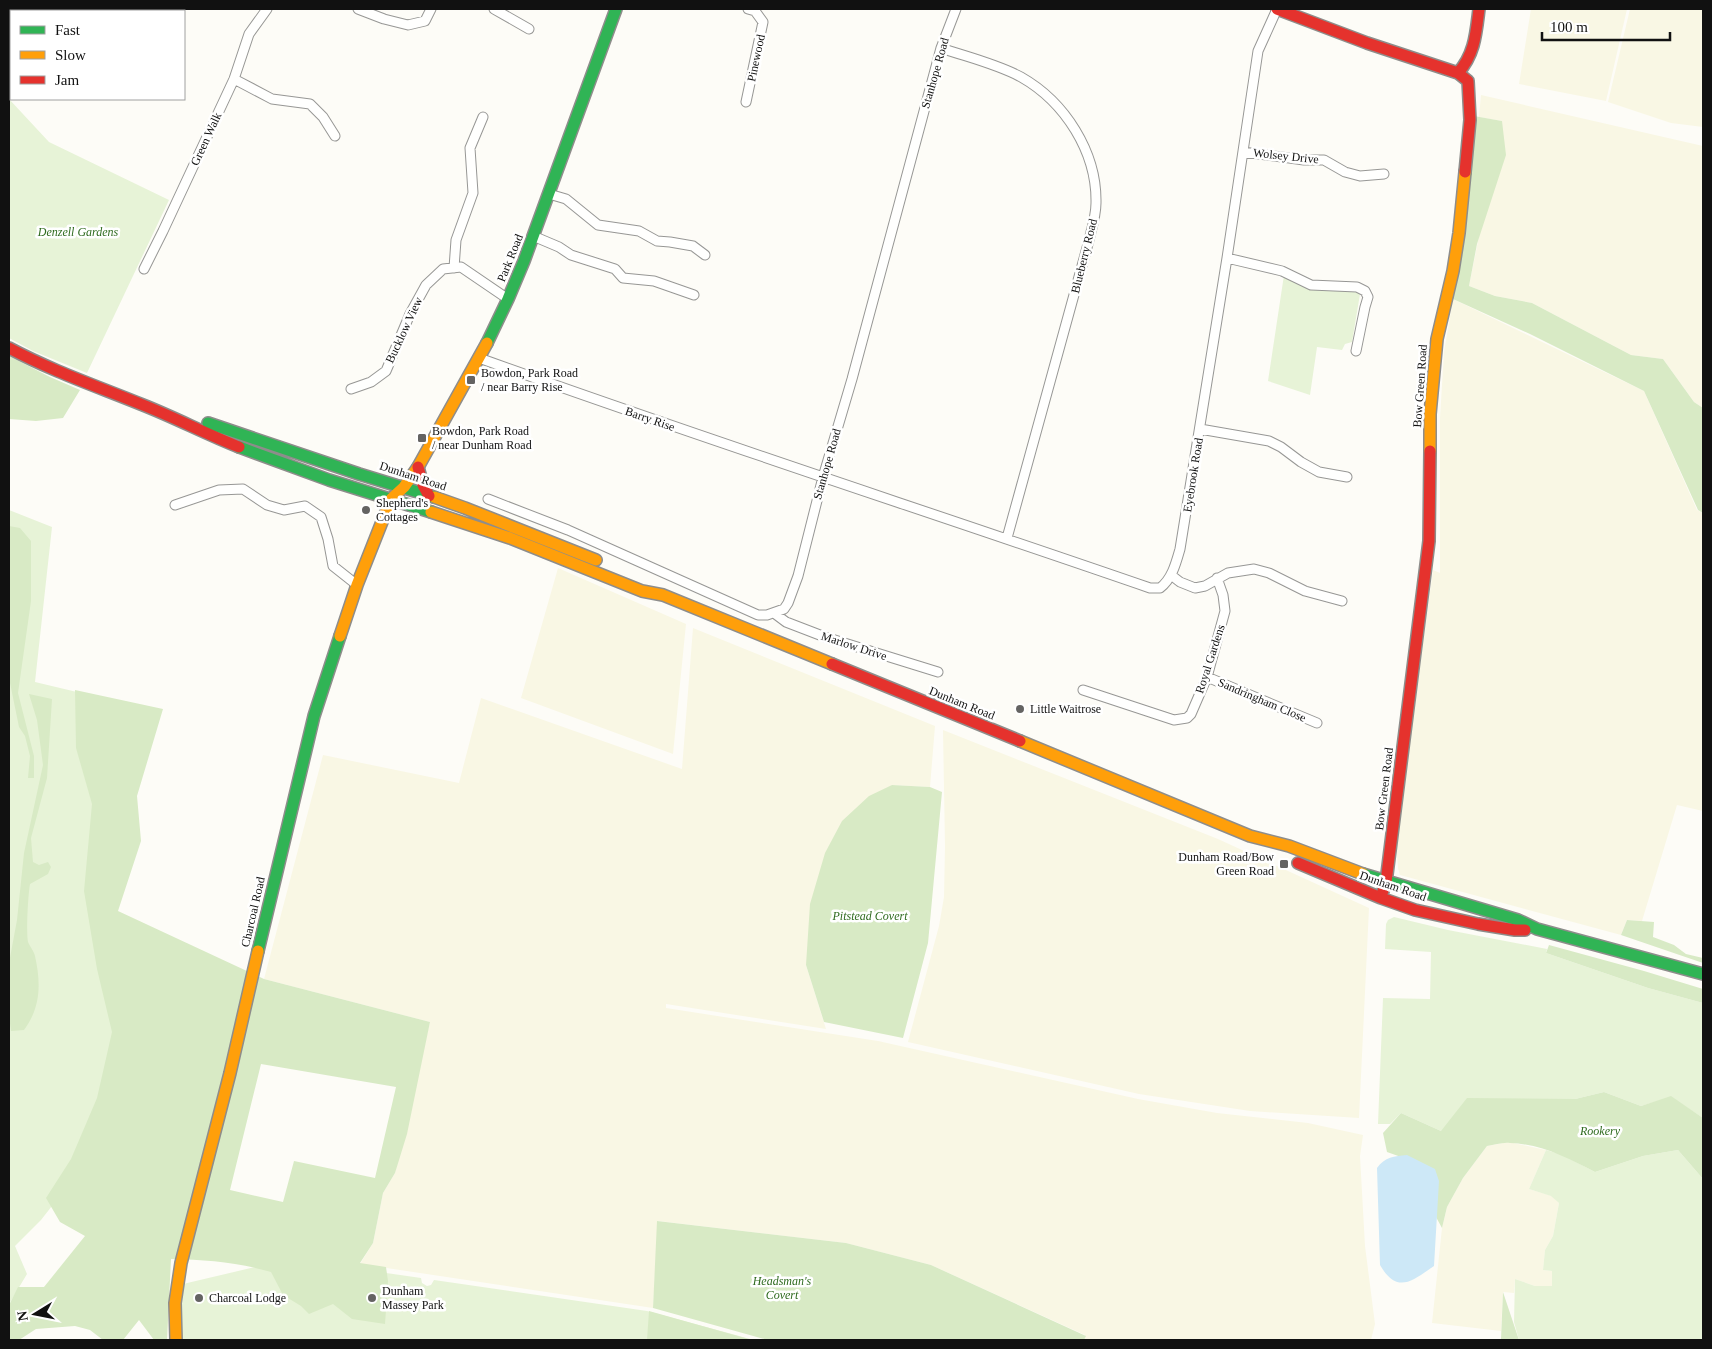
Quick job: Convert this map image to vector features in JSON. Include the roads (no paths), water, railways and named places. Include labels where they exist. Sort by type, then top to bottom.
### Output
[{"type":"main road","name":"Park Road","points":[[391,499],[404,487],[418,467],[479,358],[508,299],[549,194],[616,9]]},
{"type":"main road","points":[[1277,9],[1367,43],[1458,73],[1467,65],[1472,54],[1479,9]]},
{"type":"main road","name":"Bow Green Road","points":[[1381,898],[1386,882],[1429,541],[1430,414],[1437,339],[1458,242],[1470,120],[1468,82],[1458,73]]},
{"type":"main road","name":"Dunham Road","points":[[9,348],[37,362],[146,406],[204,434],[329,480],[441,514],[510,538],[642,591],[663,595],[1250,836],[1266,838],[1386,882],[1518,920],[1537,929],[1703,974]]},
{"type":"main road","name":"Dunham Road","points":[[146,406],[210,424],[464,508],[561,545],[643,581],[663,595]]},
{"type":"main road","points":[[418,467],[423,485],[429,496]]},
{"type":"main road","points":[[359,474],[363,481],[387,492],[391,499]]},
{"type":"main road","points":[[404,487],[410,498],[433,506],[441,514]]},
{"type":"main road","name":"Charcoal Road","points":[[176,1340],[176,1303],[181,1262],[230,1073],[266,912],[314,716],[357,584],[391,499]]},
{"type":"main road","name":"Dunham Road","points":[[1250,836],[1262,848],[1381,898],[1415,910],[1515,930],[1537,929]]},
{"type":"street","name":"Green Walk","points":[[144,269],[167,224],[234,79],[250,34],[267,9]]},
{"type":"street","points":[[358,9],[384,20],[408,25],[425,20],[431,9]]},
{"type":"street","points":[[494,9],[530,29]]},
{"type":"street","name":"Pinewood","points":[[746,102],[764,22],[755,11],[748,9]]},
{"type":"street","name":"Pinewood","points":[[759,17],[766,9]]},
{"type":"street","name":"Stanhope Road","points":[[774,613],[784,609],[788,603],[798,576],[823,477],[852,379],[941,48],[956,9]]},
{"type":"street","name":"Eyebrook Road","points":[[1170,575],[1175,567],[1180,549],[1258,51],[1277,9]]},
{"type":"street","name":"Blueberry Road","points":[[941,48],[1000,68],[1020,77],[1049,99],[1062,111],[1082,142],[1090,162],[1095,185],[1095,211],[1088,244],[1007,538]]},
{"type":"street","points":[[234,79],[272,99],[310,104],[323,117],[335,136]]},
{"type":"street","points":[[483,116],[470,148],[473,193],[456,240],[454,268],[461,268],[508,299]]},
{"type":"street","name":"Wolsey Drive","points":[[1243,152],[1304,160],[1324,160],[1345,172],[1360,176],[1384,174]]},
{"type":"street","points":[[549,194],[566,199],[598,225],[639,231],[657,241],[693,246],[705,255]]},
{"type":"street","points":[[533,236],[559,246],[571,255],[615,269],[623,278],[654,281],[694,295]]},
{"type":"street","points":[[1227,258],[1282,271],[1311,285],[1357,287],[1365,291],[1368,297],[1364,307],[1356,351]]},
{"type":"street","name":"Bucklow View","points":[[351,390],[371,382],[386,371],[410,314],[426,285],[444,269],[454,268]]},
{"type":"street","name":"Barry Rise","points":[[479,358],[592,399],[823,477]]},
{"type":"street","points":[[1200,429],[1269,441],[1319,472],[1347,477]]},
{"type":"street","points":[[823,477],[1150,588],[1160,588],[1170,575],[1180,582],[1195,588],[1205,586],[1228,573],[1254,569],[1269,573],[1305,591],[1342,601]]},
{"type":"street","points":[[175,505],[220,490],[244,489],[268,505],[284,510],[305,506],[321,517],[328,539],[332,566],[357,584]]},
{"type":"street","points":[[488,499],[576,534],[758,615],[774,613]]},
{"type":"street","name":"Royal Gardens","points":[[1083,690],[1174,720],[1187,718],[1191,714],[1207,676],[1225,611],[1223,595],[1217,578]]},
{"type":"street","name":"Marlow Drive","points":[[774,613],[786,622],[817,634],[938,672]]},
{"type":"street","name":"Sandringham Close","points":[[1207,676],[1317,723]]},
{"type":"water","points":[[1407,1155],[1435,1169],[1439,1181],[1434,1266],[1418,1277],[1405,1282],[1398,1282],[1392,1280],[1380,1265],[1377,1168],[1383,1161]]},
{"type":"place","name":"Bowdon, Park Road / near Barry Rise","points":[[471,380]]},
{"type":"place","name":"Bowdon, Park Road / near Dunham Road","points":[[422,438]]},
{"type":"place","name":"Shepherd's Cottages","points":[[366,510]]},
{"type":"place","name":"Little Waitrose","points":[[1020,709]]},
{"type":"place","name":"Dunham Road/Bow Green Road","points":[[1284,864]]},
{"type":"place","name":"Charcoal Lodge","points":[[199,1298]]},
{"type":"place","name":"Dunham Massey Park","points":[[372,1298]]},
{"type":"park label","name":"Denzell Gardens","points":[[78,232]]},
{"type":"park label","name":"Pitstead Covert","points":[[870,916]]},
{"type":"park label","name":"Rookery","points":[[1600,1131]]},
{"type":"park label","name":"Headsman's Covert","points":[[782,1288]]}]
